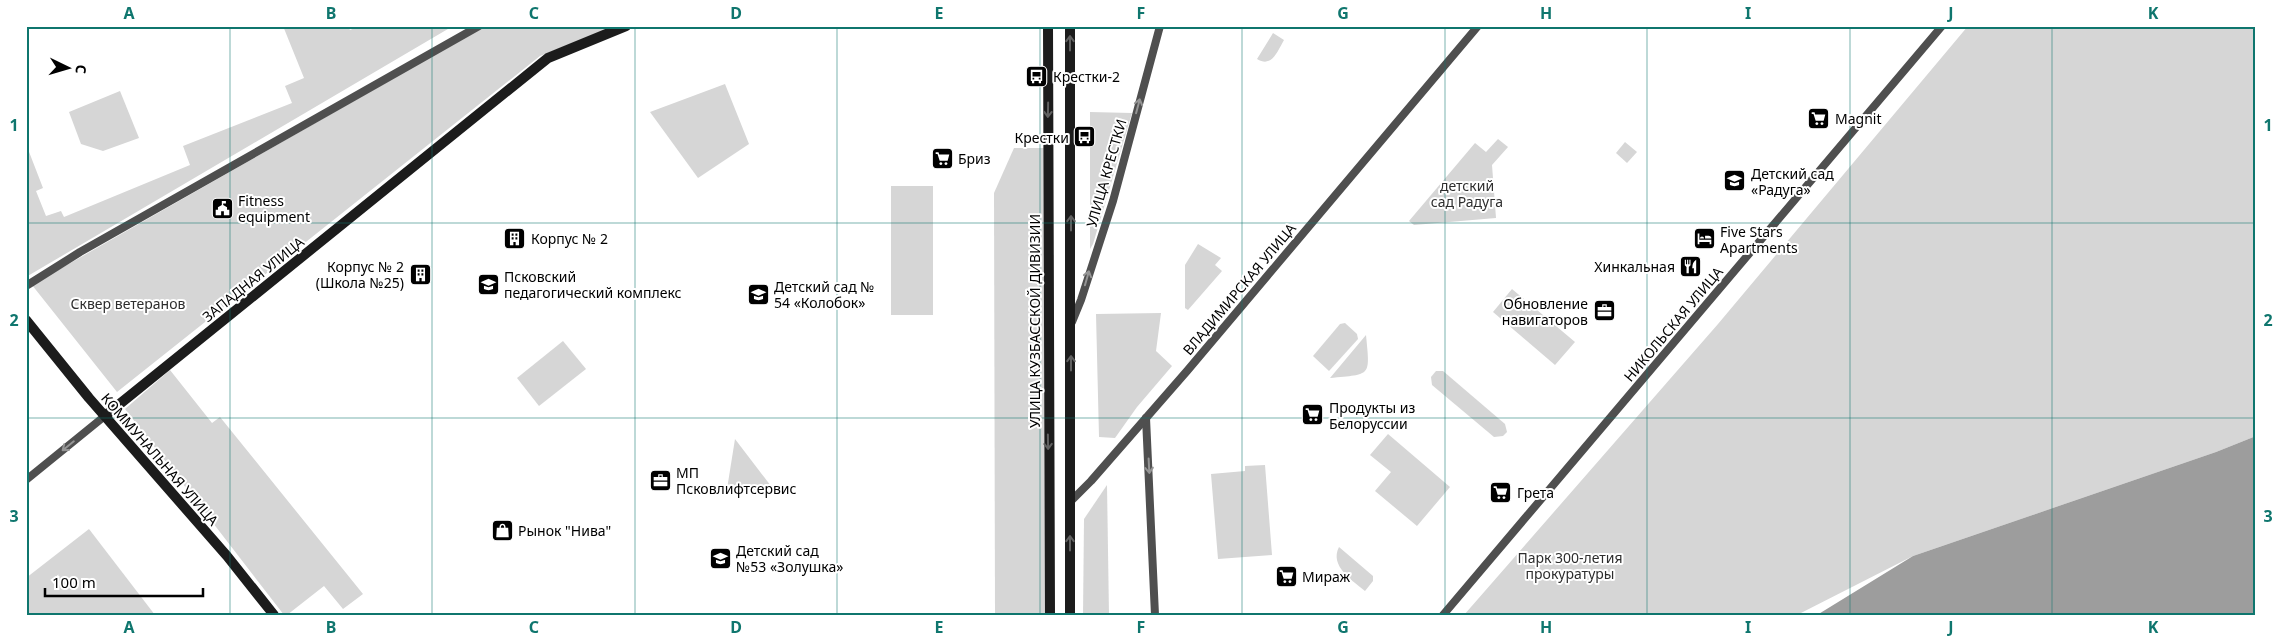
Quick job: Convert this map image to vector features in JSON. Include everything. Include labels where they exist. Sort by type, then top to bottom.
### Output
[{"type":"street","points":[[26,286],[80,252],[479,26]]},
{"type":"street","name":"ЗАПАДНАЯ УЛИЦА","points":[[26,480],[548,58],[626,26]]},
{"type":"street","name":"УЛИЦА КУЗБАССКОЙ ДИВИЗИИ","points":[[1048,26],[1050,615]]},
{"type":"street","points":[[1070,26],[1070,615]]},
{"type":"street","name":"УЛИЦА КРЕСТКИ","points":[[1071,324],[1081,300],[1113,201],[1160,26]]},
{"type":"street","name":"ВЛАДИМИРСКАЯ УЛИЦА","points":[[1070,502],[1146,418],[1478,26]]},
{"type":"street","name":"НИКОЛЬСКАЯ УЛИЦА","points":[[1443,615],[1942,26]]},
{"type":"street","name":"КОММУНАЛЬНАЯ УЛИЦА","points":[[26,320],[227,556],[274,615]]},
{"type":"street","points":[[1146,418],[1155,615]]},
{"type":"green space","points":[[283,26],[348,26],[350,30],[360,26],[453,26],[26,277],[26,144],[43,188],[36,191],[46,216],[61,211],[64,217],[190,165],[183,146],[292,103],[285,86],[304,78]]},
{"type":"green space","name":"Сквер ветеранов","points":[[485,26],[615,26],[540,56],[117,392],[32,285]]},
{"type":"green space","name":"Парк 300-летия прокуратуры","points":[[1968,26],[2256,26],[2256,436],[2216,452],[1913,556],[1797,615],[1464,615],[1718,324]]},
{"type":"green space","points":[[1273,33],[1284,40],[1276,54],[1267,62],[1257,59]]},
{"type":"green space","points":[[725,84],[749,144],[698,178],[650,112]]},
{"type":"green space","points":[[120,91],[139,138],[103,151],[81,144],[69,112]]},
{"type":"green space","points":[[1090,112],[1132,113],[1090,249]]},
{"type":"green space","name":"детский сад Радуга","points":[[1498,139],[1508,147],[1492,165],[1496,218],[1414,225],[1409,221],[1475,143],[1486,152]]},
{"type":"green space","points":[[1625,142],[1637,152],[1627,163],[1616,153]]},
{"type":"green space","points":[[1014,148],[1049,148],[1045,615],[995,615],[994,193]]},
{"type":"green space","points":[[891,186],[933,186],[933,315],[891,315]]},
{"type":"green space","points":[[1198,244],[1221,258],[1215,265],[1222,271],[1188,310],[1185,308],[1185,265]]},
{"type":"green space","points":[[1512,289],[1575,342],[1555,365],[1493,312]]},
{"type":"green space","points":[[1161,313],[1156,351],[1172,366],[1137,407],[1115,438],[1099,437],[1096,314]]},
{"type":"green space","points":[[1345,323],[1357,334],[1358,339],[1329,371],[1313,356],[1340,324]]},
{"type":"green space","points":[[1366,335],[1368,359],[1365,371],[1354,376],[1330,378]]},
{"type":"green space","points":[[563,341],[586,369],[539,406],[517,378]]},
{"type":"green space","points":[[170,370],[212,423],[220,417],[363,594],[343,609],[324,586],[287,615],[284,615],[125,409]]},
{"type":"green space","points":[[1436,371],[1443,371],[1505,424],[1507,432],[1503,436],[1494,437],[1432,385],[1431,377]]},
{"type":"green space","points":[[1388,434],[1450,487],[1417,526],[1375,491],[1391,472],[1370,455]]},
{"type":"green space","points":[[735,439],[774,490],[727,489]]},
{"type":"green space","points":[[1265,465],[1272,555],[1218,559],[1211,474],[1245,471],[1245,466]]},
{"type":"green space","points":[[1107,485],[1109,615],[1083,615],[1084,519]]},
{"type":"green space","points":[[89,529],[155,615],[26,615],[26,578]]},
{"type":"green space","points":[[1339,547],[1373,576],[1373,581],[1365,591],[1349,578],[1340,567],[1337,560]]},
{"type":"shaded area","points":[[2256,436],[2256,615],[1817,615],[1913,556],[2216,452]]},
{"type":"place","name":"Крестки-2","points":[[1037,76]]},
{"type":"place","name":"Magnit","points":[[1819,118]]},
{"type":"place","name":"Крестки","points":[[1085,137]]},
{"type":"place","name":"Бриз","points":[[942,158]]},
{"type":"place","name":"Детский сад «Радуга»","points":[[1735,181]]},
{"type":"place","name":"Fitness equipment","points":[[222,208]]},
{"type":"place","name":"Корпус № 2","points":[[515,238]]},
{"type":"place","name":"Five Stars Apartments","points":[[1704,239]]},
{"type":"place","name":"Хинкальная","points":[[1691,266]]},
{"type":"place","name":"Корпус № 2 (Школа №25)","points":[[420,274]]},
{"type":"place","name":"Псковский педагогический комплекс","points":[[488,284]]},
{"type":"place","name":"Детский сад № 54 «Колобок»","points":[[758,294]]},
{"type":"place","name":"Обновление навигаторов","points":[[1604,311]]},
{"type":"place","name":"Продукты из Белоруссии","points":[[1313,415]]},
{"type":"place","name":"МП Псковлифтсервис","points":[[660,480]]},
{"type":"place","name":"Грета","points":[[1501,492]]},
{"type":"place","name":"Рынок \"Нива\"","points":[[502,530]]},
{"type":"place","name":"Детский сад №53 «Золушка»","points":[[720,558]]},
{"type":"place","name":"Мираж","points":[[1286,576]]}]
